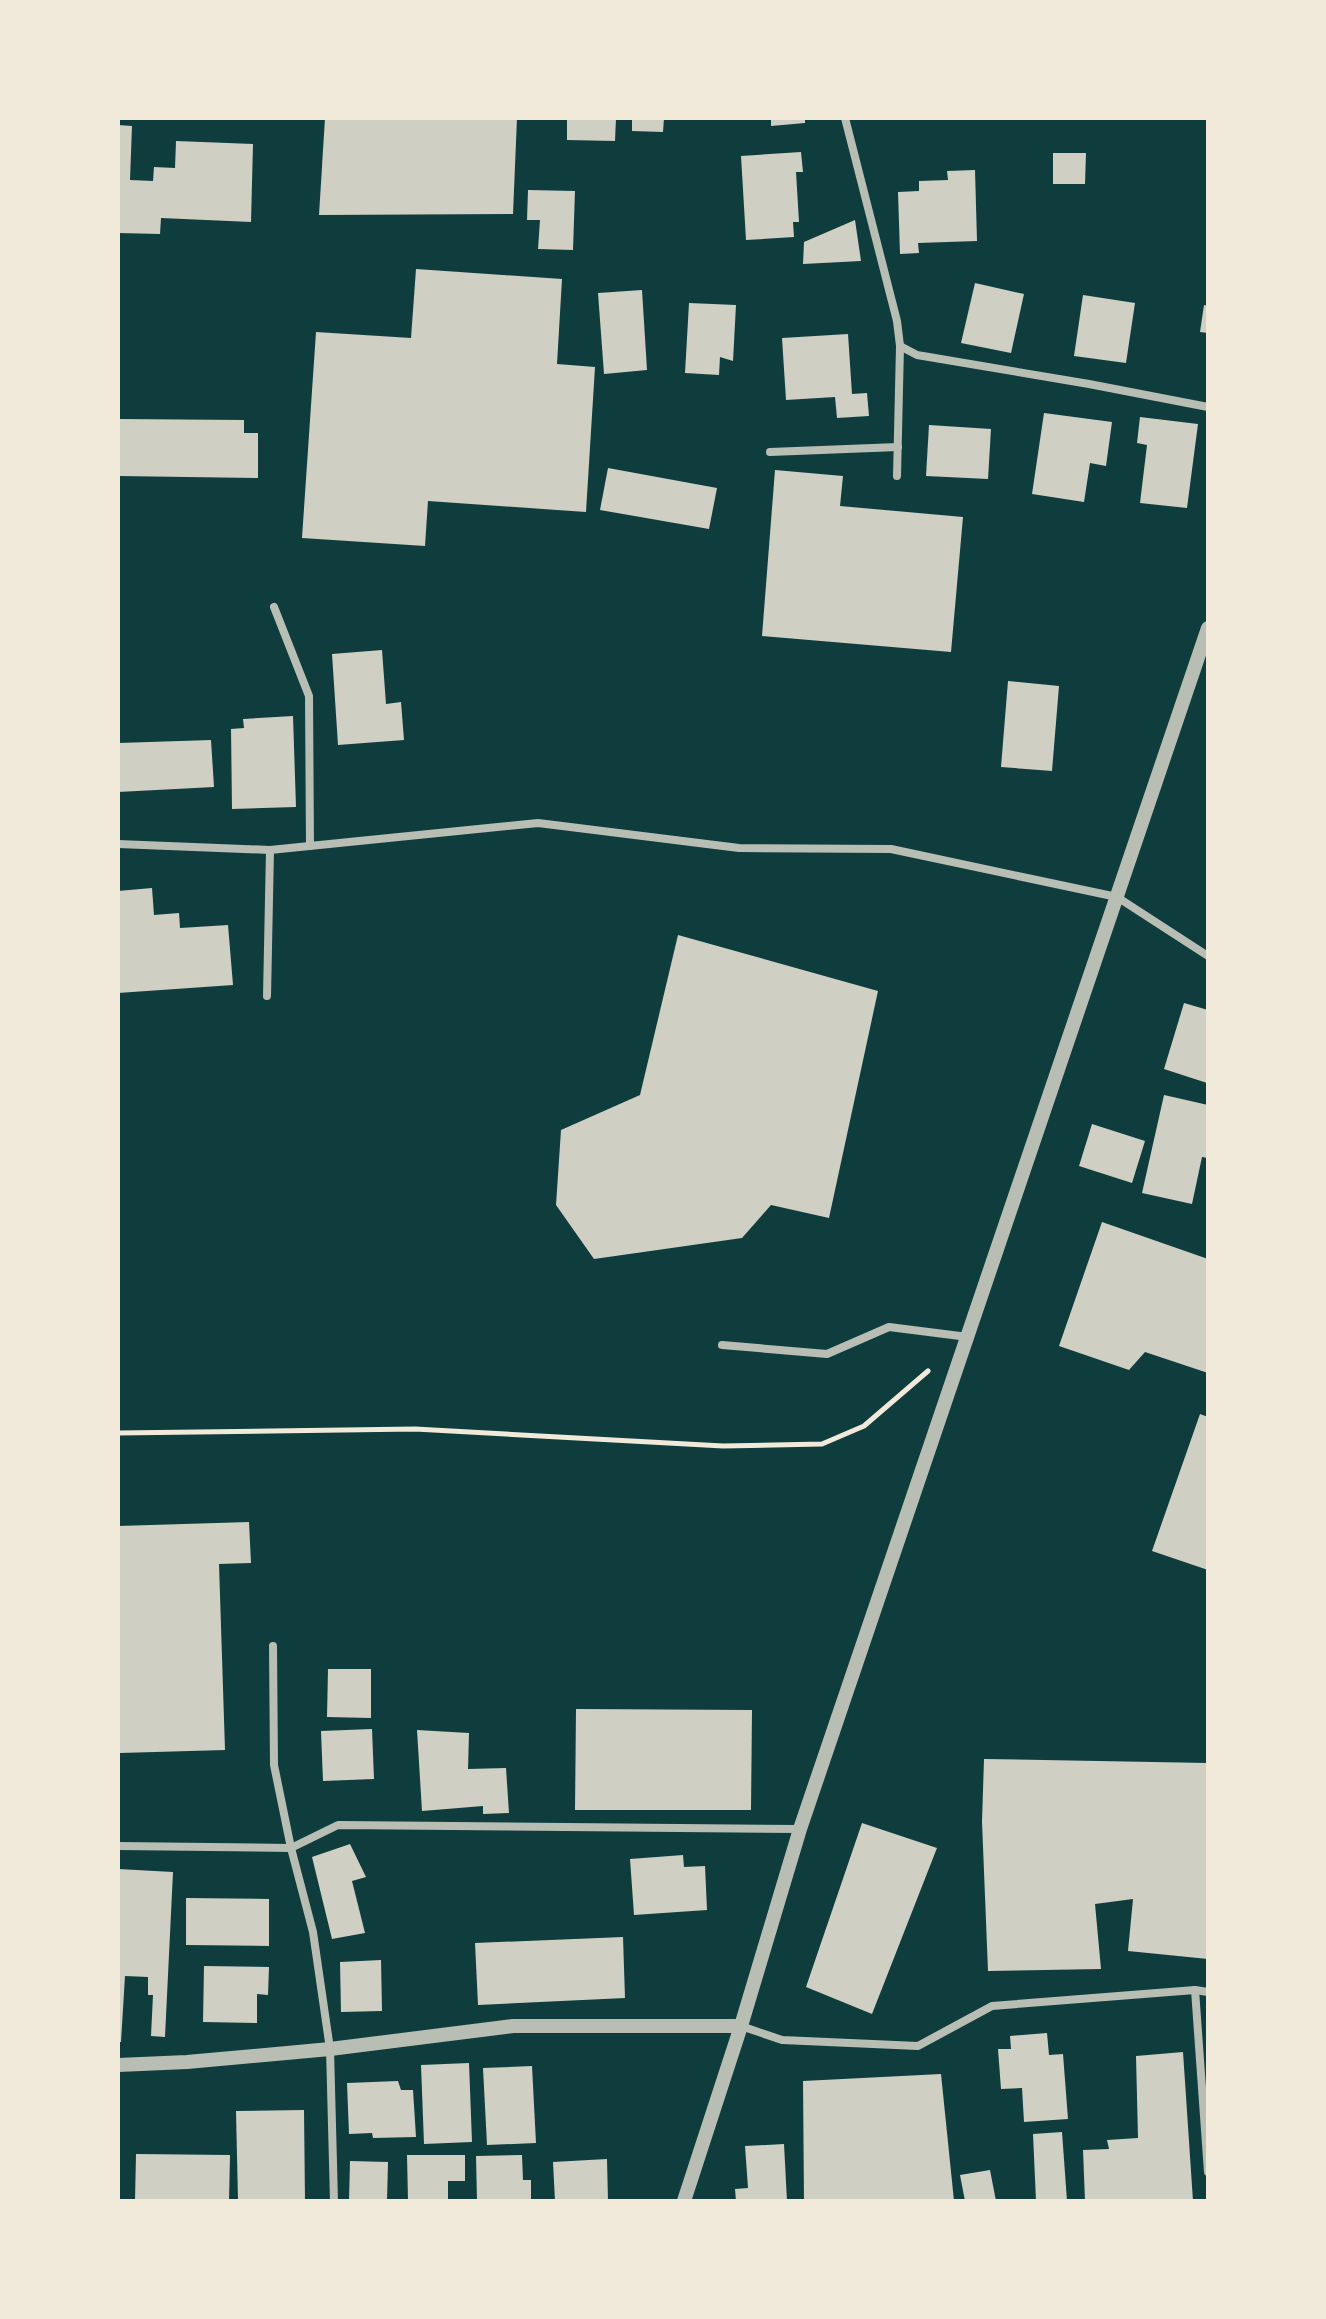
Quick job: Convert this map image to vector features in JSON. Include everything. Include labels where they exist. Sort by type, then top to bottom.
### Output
[{"type":"street","points":[[845,118],[897,321],[900,346],[897,476]]},
{"type":"street","points":[[900,346],[917,355],[1208,407]]},
{"type":"street","points":[[770,452],[898,447]]},
{"type":"street","points":[[274,607],[309,696],[310,846]]},
{"type":"street","points":[[684,2201],[800,1829],[1208,628]]},
{"type":"street","points":[[118,844],[270,850],[538,823],[739,848],[891,849],[1117,897],[1208,956]]},
{"type":"street","points":[[267,996],[270,850]]},
{"type":"street","points":[[722,1345],[827,1354],[889,1327],[968,1337]]},
{"type":"street","points":[[273,1646],[274,1765],[313,1932],[330,2049],[334,2201]]},
{"type":"street","points":[[118,1846],[291,1848],[338,1825],[800,1829]]},
{"type":"street","points":[[1195,1990],[1208,2172]]},
{"type":"street","points":[[118,2065],[330,2049],[513,2026],[741,2026],[782,2040],[918,2046],[992,2006],[1195,1990],[1208,1992]]},
{"type":"path","points":[[118,1433],[415,1429],[723,1446],[822,1444],[864,1426],[934,1367]]},
{"type":"building","points":[[325,118],[517,118],[513,214],[319,215]]},
{"type":"building","points":[[567,118],[616,118],[615,141],[567,140]]},
{"type":"building","points":[[632,118],[664,118],[663,132],[632,131]]},
{"type":"building","points":[[771,118],[805,118],[805,123],[771,126]]},
{"type":"building","points":[[118,125],[132,126],[130,180],[153,181],[154,167],[175,168],[176,141],[253,144],[251,222],[161,218],[160,234],[118,233]]},
{"type":"building","points":[[801,152],[803,172],[796,172],[799,222],[793,222],[794,237],[746,240],[741,156]]},
{"type":"building","points":[[1053,153],[1086,153],[1085,184],[1053,184]]},
{"type":"building","points":[[975,170],[977,241],[918,243],[919,253],[900,254],[898,192],[919,191],[919,181],[948,180],[947,171]]},
{"type":"building","points":[[528,190],[575,191],[573,250],[538,249],[540,220],[527,220]]},
{"type":"building","points":[[855,220],[861,261],[803,264],[804,242]]},
{"type":"building","points":[[416,269],[562,279],[557,364],[595,367],[586,512],[428,501],[425,546],[302,538],[316,332],[411,338]]},
{"type":"building","points":[[975,283],[1024,294],[1011,353],[961,343]]},
{"type":"building","points":[[642,290],[647,370],[604,374],[598,293]]},
{"type":"building","points":[[1083,295],[1135,303],[1126,363],[1074,356]]},
{"type":"building","points":[[689,303],[736,305],[733,361],[720,357],[719,375],[685,373]]},
{"type":"building","points":[[1204,305],[1208,306],[1208,333],[1200,332]]},
{"type":"building","points":[[848,334],[852,394],[867,393],[869,416],[837,418],[835,397],[786,400],[782,338]]},
{"type":"building","points":[[1044,413],[1112,422],[1106,466],[1090,463],[1084,502],[1032,494]]},
{"type":"building","points":[[1140,417],[1198,424],[1187,508],[1140,503],[1147,445],[1137,443]]},
{"type":"building","points":[[118,419],[244,420],[244,433],[258,433],[258,478],[118,476]]},
{"type":"building","points":[[929,425],[991,429],[988,479],[926,476]]},
{"type":"building","points":[[608,468],[717,488],[709,529],[600,510]]},
{"type":"building","points":[[775,470],[843,476],[840,506],[963,517],[951,652],[762,636]]},
{"type":"building","points":[[382,650],[386,704],[401,702],[404,740],[338,745],[332,654]]},
{"type":"building","points":[[1008,681],[1059,686],[1052,771],[1001,767]]},
{"type":"building","points":[[293,716],[296,807],[232,809],[231,729],[244,728],[243,719]]},
{"type":"building","points":[[211,740],[214,787],[118,792],[118,743]]},
{"type":"building","points":[[152,888],[154,915],[179,913],[180,928],[228,925],[233,985],[118,993],[118,891]]},
{"type":"building","points":[[678,935],[878,991],[829,1218],[771,1205],[742,1238],[594,1259],[556,1205],[561,1130],[640,1095]]},
{"type":"building","points":[[1184,1003],[1208,1010],[1207,1083],[1164,1069]]},
{"type":"building","points":[[1164,1095],[1208,1105],[1208,1158],[1202,1157],[1192,1204],[1142,1193]]},
{"type":"building","points":[[1092,1124],[1145,1141],[1132,1183],[1079,1166]]},
{"type":"building","points":[[1102,1222],[1208,1259],[1208,1373],[1145,1352],[1129,1370],[1059,1346]]},
{"type":"building","points":[[1200,1414],[1208,1417],[1208,1570],[1152,1551]]},
{"type":"building","points":[[249,1522],[251,1563],[219,1564],[225,1750],[120,1753],[118,1526]]},
{"type":"building","points":[[328,1669],[371,1669],[371,1718],[327,1717]]},
{"type":"building","points":[[576,1709],[752,1710],[751,1810],[575,1810]]},
{"type":"building","points":[[372,1729],[374,1779],[323,1781],[321,1731]]},
{"type":"building","points":[[417,1730],[469,1733],[468,1769],[506,1768],[509,1813],[483,1814],[483,1806],[422,1811]]},
{"type":"building","points":[[984,1759],[1208,1763],[1208,1959],[1128,1951],[1133,1899],[1095,1904],[1101,1969],[988,1971],[982,1822]]},
{"type":"building","points":[[862,1823],[937,1848],[872,2014],[806,1987]]},
{"type":"building","points":[[350,1844],[366,1877],[352,1881],[365,1933],[332,1939],[312,1857]]},
{"type":"building","points":[[683,1855],[684,1867],[705,1866],[707,1910],[634,1915],[630,1859]]},
{"type":"building","points":[[118,1869],[173,1872],[165,2037],[151,2036],[153,1995],[148,1995],[148,1977],[125,1976],[121,2042],[118,2042]]},
{"type":"building","points":[[186,1898],[269,1899],[269,1946],[186,1945]]},
{"type":"building","points":[[623,1937],[625,1998],[478,2005],[475,1943]]},
{"type":"building","points":[[381,1960],[382,2011],[341,2012],[340,1962]]},
{"type":"building","points":[[204,1966],[269,1967],[268,1995],[257,1994],[257,2023],[203,2022]]},
{"type":"building","points":[[1047,2033],[1049,2055],[1063,2054],[1068,2119],[1024,2122],[1022,2088],[1001,2089],[998,2049],[1011,2049],[1010,2036]]},
{"type":"building","points":[[1183,2052],[1193,2201],[1085,2201],[1083,2150],[1109,2149],[1107,2140],[1138,2138],[1136,2056]]},
{"type":"building","points":[[469,2063],[472,2142],[424,2144],[421,2065]]},
{"type":"building","points":[[532,2066],[536,2143],[487,2145],[483,2068]]},
{"type":"building","points":[[941,2074],[954,2201],[804,2201],[803,2081]]},
{"type":"building","points":[[398,2081],[401,2090],[413,2090],[416,2137],[373,2138],[372,2133],[349,2134],[347,2083]]},
{"type":"building","points":[[304,2110],[305,2201],[238,2201],[236,2111]]},
{"type":"building","points":[[1062,2132],[1067,2201],[1036,2201],[1033,2134]]},
{"type":"building","points":[[784,2144],[787,2201],[736,2201],[735,2189],[748,2188],[745,2146]]},
{"type":"building","points":[[136,2154],[230,2155],[229,2201],[135,2201]]},
{"type":"building","points":[[407,2155],[465,2155],[465,2181],[448,2181],[448,2201],[408,2201]]},
{"type":"building","points":[[522,2155],[523,2180],[531,2180],[531,2201],[477,2201],[476,2156]]},
{"type":"building","points":[[607,2159],[608,2201],[555,2201],[553,2162]]},
{"type":"building","points":[[350,2161],[388,2162],[387,2201],[349,2201]]},
{"type":"building","points":[[990,2170],[996,2201],[965,2201],[960,2175]]}]
